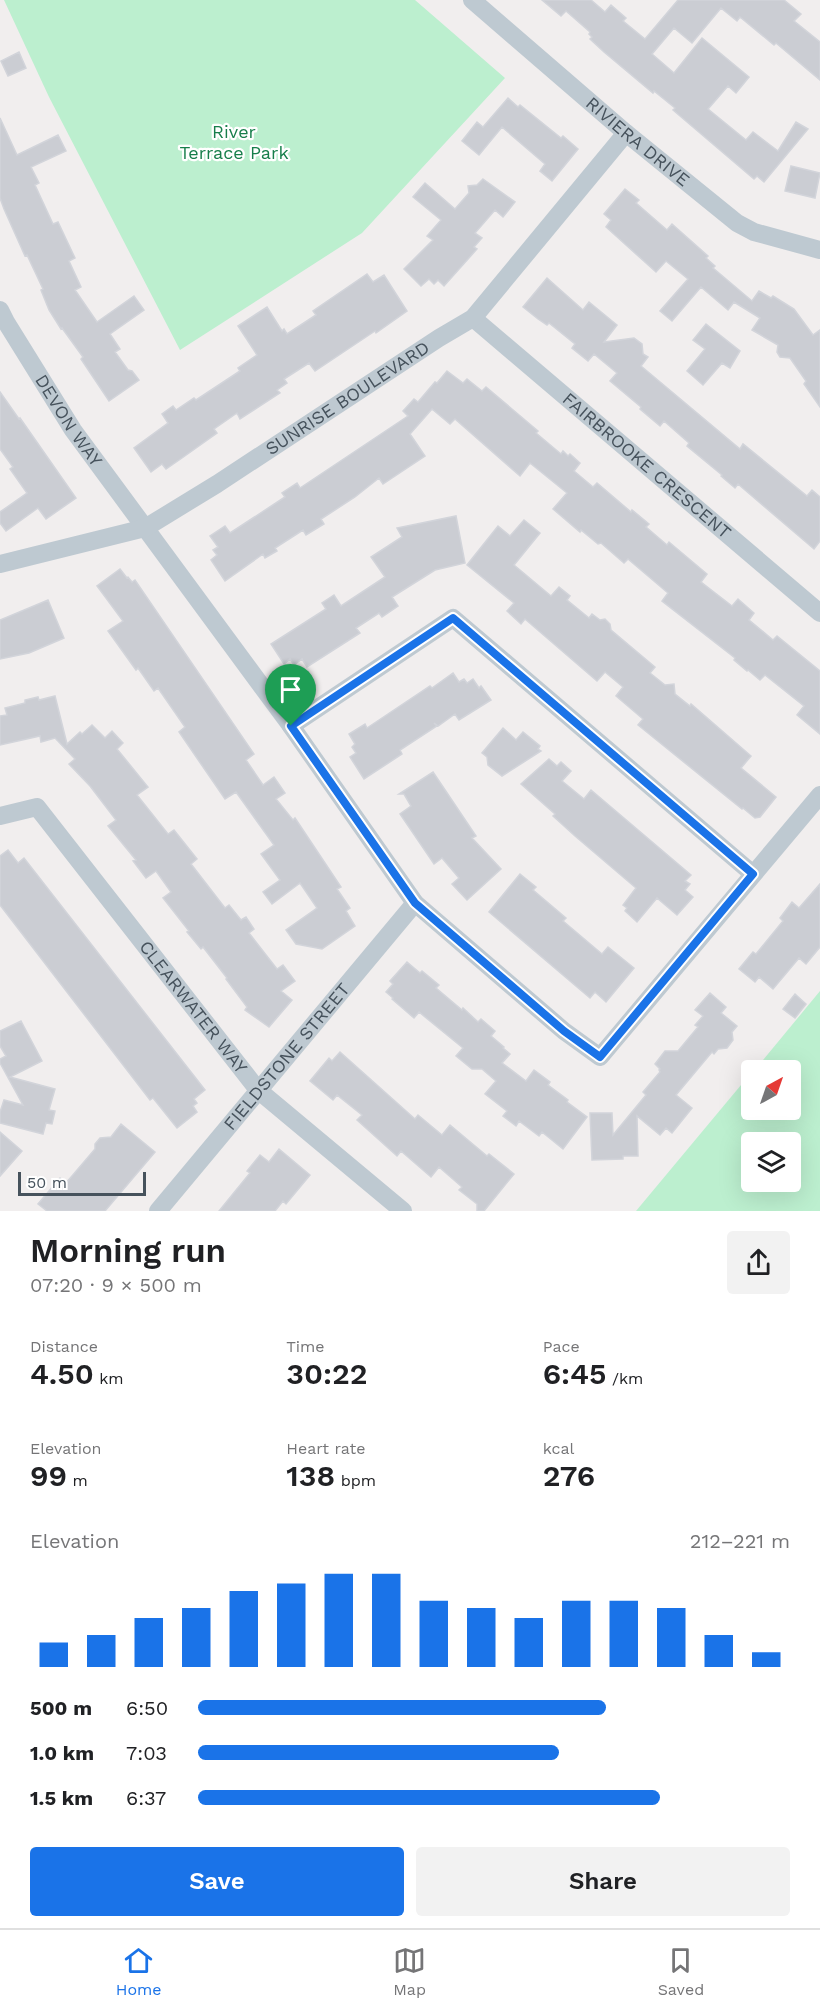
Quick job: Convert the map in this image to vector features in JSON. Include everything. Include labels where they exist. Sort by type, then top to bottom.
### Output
[{"type":"street","name":"RIVIERA DRIVE","points":[[478,2],[626,132],[745,228],[820,250]]},
{"type":"street","name":"SUNRISE BOULEVARD","points":[[0,564],[145,528],[473,318],[626,132]]},
{"type":"street","name":"DEVON WAY","points":[[0,310],[73,430],[145,528]]},
{"type":"street","name":"FAIRBROOKE CRESCENT","points":[[473,318],[820,613]]},
{"type":"street","points":[[145,528],[291,726],[415,903],[564,1031],[600,1057],[820,795]]},
{"type":"street","points":[[291,726],[453,618],[753,874]]},
{"type":"street","name":"CLEARWATER WAY","points":[[0,816],[37,807],[258,1090],[403,1211]]},
{"type":"street","name":"FIELDSTONE STREET","points":[[158,1211],[415,903]]},
{"type":"green space","name":"River Terrace Park","points":[[4,0],[415,0],[505,78],[362,233],[180,350],[49,97]]},
{"type":"green space","points":[[820,991],[820,1211],[636,1211],[741,1085],[741,1120],[801,1120],[801,1060],[763,1060]]},
{"type":"building","points":[[542,0],[591,0],[605,12],[611,5],[626,18],[623,21],[645,39],[678,0],[784,0],[801,14],[794,21],[820,42],[820,80],[776,43],[774,45],[740,17],[737,21],[721,8],[692,43],[674,28],[652,54],[674,73],[702,38],[749,77],[736,93],[728,86],[708,109],[746,140],[753,132],[778,151],[796,122],[808,129],[764,182],[757,176],[754,179],[673,110],[675,108],[654,91],[653,93],[604,52],[590,39],[592,37],[590,32],[566,11],[561,16]]},
{"type":"building","points":[[19,52],[26,68],[8,76],[1,61]]},
{"type":"building","points":[[508,98],[578,149],[552,181],[540,171],[545,164],[502,127],[479,155],[462,141],[477,122],[483,127]]},
{"type":"building","points":[[0,118],[17,155],[58,135],[66,151],[31,167],[39,183],[35,185],[53,224],[58,222],[75,258],[69,261],[81,287],[75,290],[97,322],[134,296],[144,310],[110,334],[120,349],[115,352],[128,370],[132,371],[139,380],[109,401],[81,359],[83,357],[49,310],[41,290],[43,289],[4,209],[0,198]]},
{"type":"building","points":[[791,166],[820,173],[815,198],[785,191]]},
{"type":"building","points":[[483,179],[515,202],[503,217],[495,210],[475,233],[482,238],[474,247],[477,249],[444,286],[438,280],[434,284],[429,279],[421,286],[404,269],[433,240],[427,236],[441,220],[413,197],[425,183],[455,209],[469,193],[468,186],[477,185]]},
{"type":"building","points":[[625,189],[639,200],[636,203],[667,230],[672,224],[708,256],[706,258],[715,266],[713,268],[752,301],[759,291],[771,298],[773,296],[794,309],[813,335],[820,330],[820,407],[790,358],[780,357],[777,352],[778,345],[752,330],[760,318],[734,302],[728,310],[701,287],[672,321],[660,311],[688,279],[666,261],[656,272],[606,227],[611,220],[604,214]]},
{"type":"building","points":[[367,274],[373,282],[384,275],[407,311],[315,371],[309,363],[284,379],[287,383],[277,390],[280,393],[240,419],[237,413],[214,429],[217,433],[166,469],[162,464],[151,472],[134,448],[168,423],[162,414],[173,406],[176,410],[194,398],[196,400],[240,371],[238,368],[257,355],[238,326],[267,307],[282,331],[284,329],[287,334],[316,315],[313,311]]},
{"type":"building","points":[[547,278],[583,310],[589,302],[617,325],[604,342],[634,338],[642,344],[643,354],[648,357],[641,366],[740,449],[743,444],[807,496],[812,490],[820,497],[820,541],[814,549],[738,484],[735,488],[687,446],[689,443],[664,421],[660,426],[640,409],[641,407],[610,381],[617,373],[594,354],[588,361],[572,348],[575,344],[549,323],[547,325],[523,307]]},
{"type":"building","points":[[706,324],[740,351],[730,368],[722,363],[703,385],[687,371],[705,349],[693,340]]},
{"type":"building","points":[[447,371],[463,383],[467,379],[482,391],[486,387],[538,431],[536,433],[561,454],[563,451],[568,456],[570,454],[580,463],[574,471],[593,487],[597,483],[631,512],[632,510],[649,524],[646,527],[667,545],[669,542],[707,574],[701,582],[732,606],[738,599],[754,613],[749,620],[773,640],[777,636],[820,671],[820,734],[797,715],[804,706],[765,675],[760,680],[747,671],[734,660],[735,658],[662,601],[668,593],[628,559],[624,563],[601,543],[598,544],[581,530],[580,532],[553,509],[567,493],[530,463],[520,476],[455,419],[450,424],[432,409],[410,434],[425,456],[383,484],[379,478],[321,519],[324,524],[306,535],[303,530],[275,548],[277,551],[265,558],[263,554],[225,581],[211,560],[217,555],[213,550],[218,547],[210,536],[225,526],[230,533],[285,497],[282,493],[297,483],[300,488],[408,416],[403,411],[414,399],[418,402]]},
{"type":"building","points":[[0,392],[76,498],[46,519],[38,508],[6,531],[0,523],[0,512],[27,493],[10,469],[13,467],[0,449]]},
{"type":"building","points":[[456,516],[465,563],[435,570],[392,597],[398,606],[382,617],[379,613],[356,628],[360,633],[307,667],[302,659],[294,665],[290,659],[284,664],[271,644],[326,609],[322,603],[334,595],[341,606],[385,577],[371,557],[402,537],[397,528]]},
{"type":"building","points":[[524,520],[540,533],[514,565],[551,596],[559,587],[570,596],[567,600],[589,618],[592,614],[600,620],[605,619],[610,624],[611,630],[655,667],[650,673],[665,685],[674,684],[675,694],[690,706],[691,704],[751,756],[741,768],[776,797],[760,817],[755,818],[742,809],[638,725],[643,719],[616,696],[623,687],[605,672],[597,681],[525,619],[521,624],[507,611],[514,603],[467,565],[498,526],[510,536]]},
{"type":"building","points":[[120,569],[132,582],[135,580],[254,754],[246,760],[263,785],[274,777],[285,793],[276,799],[293,820],[295,818],[341,887],[337,889],[350,908],[346,911],[355,926],[322,949],[296,944],[286,930],[317,908],[300,883],[272,904],[263,892],[280,880],[261,854],[274,845],[236,792],[225,799],[179,732],[185,727],[158,688],[154,691],[108,631],[123,621],[97,586]]},
{"type":"building","points":[[48,600],[64,638],[29,653],[0,659],[0,620]]},
{"type":"building","points":[[453,673],[459,682],[464,679],[467,683],[473,679],[491,700],[459,720],[455,714],[438,726],[434,723],[437,726],[400,750],[402,754],[364,779],[350,757],[356,753],[352,747],[355,744],[349,734],[365,724],[367,728]]},
{"type":"building","points":[[55,696],[67,744],[92,725],[105,738],[112,731],[123,743],[117,749],[148,787],[137,795],[168,834],[174,830],[197,859],[191,864],[225,908],[229,905],[241,920],[246,917],[254,929],[249,933],[277,969],[283,965],[295,981],[281,991],[292,1000],[269,1027],[245,1010],[247,1007],[227,978],[203,947],[201,949],[187,932],[189,931],[163,898],[171,892],[156,871],[146,878],[133,861],[136,860],[108,826],[116,820],[90,786],[69,764],[75,759],[55,738],[41,742],[40,736],[0,745],[0,716],[7,715],[5,708],[25,703],[25,700],[38,697],[39,700]]},
{"type":"building","points":[[503,728],[516,740],[523,732],[540,746],[538,749],[541,751],[502,776],[488,765],[487,757],[482,753]]},
{"type":"building","points":[[549,759],[557,766],[561,762],[571,771],[562,781],[584,799],[591,790],[691,875],[685,881],[690,884],[685,890],[693,897],[677,915],[657,898],[637,922],[625,911],[627,908],[623,905],[636,888],[575,836],[553,816],[555,814],[521,784]]},
{"type":"building","points":[[433,772],[476,836],[472,838],[501,869],[467,900],[452,884],[459,878],[442,858],[434,864],[400,814],[411,806],[404,794],[399,794]]},
{"type":"building","points":[[8,850],[18,863],[24,858],[205,1090],[194,1099],[197,1103],[193,1106],[197,1112],[177,1128],[153,1098],[150,1100],[0,905],[0,856]]},
{"type":"building","points":[[520,874],[536,887],[533,890],[566,918],[563,921],[602,954],[608,947],[634,968],[606,1002],[595,992],[590,998],[489,912]]},
{"type":"building","points":[[820,884],[820,947],[806,964],[799,958],[773,989],[759,977],[755,982],[739,969],[753,952],[756,954],[783,921],[780,918],[792,902],[799,908]]},
{"type":"building","points":[[407,962],[439,985],[436,988],[462,1010],[463,1008],[478,1022],[481,1019],[495,1031],[491,1036],[510,1054],[502,1063],[526,1081],[534,1070],[550,1082],[548,1085],[568,1100],[567,1102],[587,1117],[563,1149],[542,1132],[539,1136],[519,1121],[516,1126],[503,1116],[507,1111],[485,1094],[496,1081],[482,1069],[472,1069],[456,1056],[463,1048],[419,1012],[414,1018],[386,992],[393,984],[390,981]]},
{"type":"building","points":[[710,993],[726,1007],[721,1013],[737,1026],[732,1032],[733,1040],[727,1048],[718,1049],[714,1054],[712,1052],[676,1095],[692,1108],[672,1133],[666,1128],[660,1135],[637,1116],[638,1156],[592,1160],[590,1113],[612,1113],[613,1135],[646,1095],[643,1092],[660,1072],[655,1064],[665,1051],[678,1051],[698,1027],[695,1025],[703,1016],[695,1010]]},
{"type":"building","points":[[795,994],[806,1004],[795,1018],[783,1009]]},
{"type":"building","points":[[21,1021],[42,1061],[10,1077],[55,1089],[49,1110],[55,1111],[52,1124],[46,1123],[43,1134],[0,1123],[0,1112],[4,1100],[23,1105],[0,1063],[0,1059],[6,1056],[0,1046],[0,1031]]},
{"type":"building","points":[[340,1052],[415,1119],[418,1115],[442,1135],[450,1125],[487,1156],[489,1154],[514,1174],[484,1211],[477,1211],[477,1204],[459,1190],[462,1187],[439,1167],[431,1177],[401,1151],[397,1156],[357,1120],[362,1115],[337,1095],[333,1100],[310,1081],[329,1058],[332,1061]]},
{"type":"building","points":[[121,1124],[155,1152],[105,1211],[47,1211],[38,1204],[60,1178],[66,1183],[95,1149],[95,1144],[100,1138],[111,1137]]},
{"type":"building","points":[[0,1132],[22,1151],[0,1176]]},
{"type":"building","points":[[279,1149],[310,1175],[286,1204],[283,1201],[275,1211],[219,1211],[250,1173],[247,1171],[260,1155],[269,1162]]},
{"type":"route","points":[[453,618],[753,874],[600,1057],[564,1031],[415,903],[291,726],[453,618]]}]
